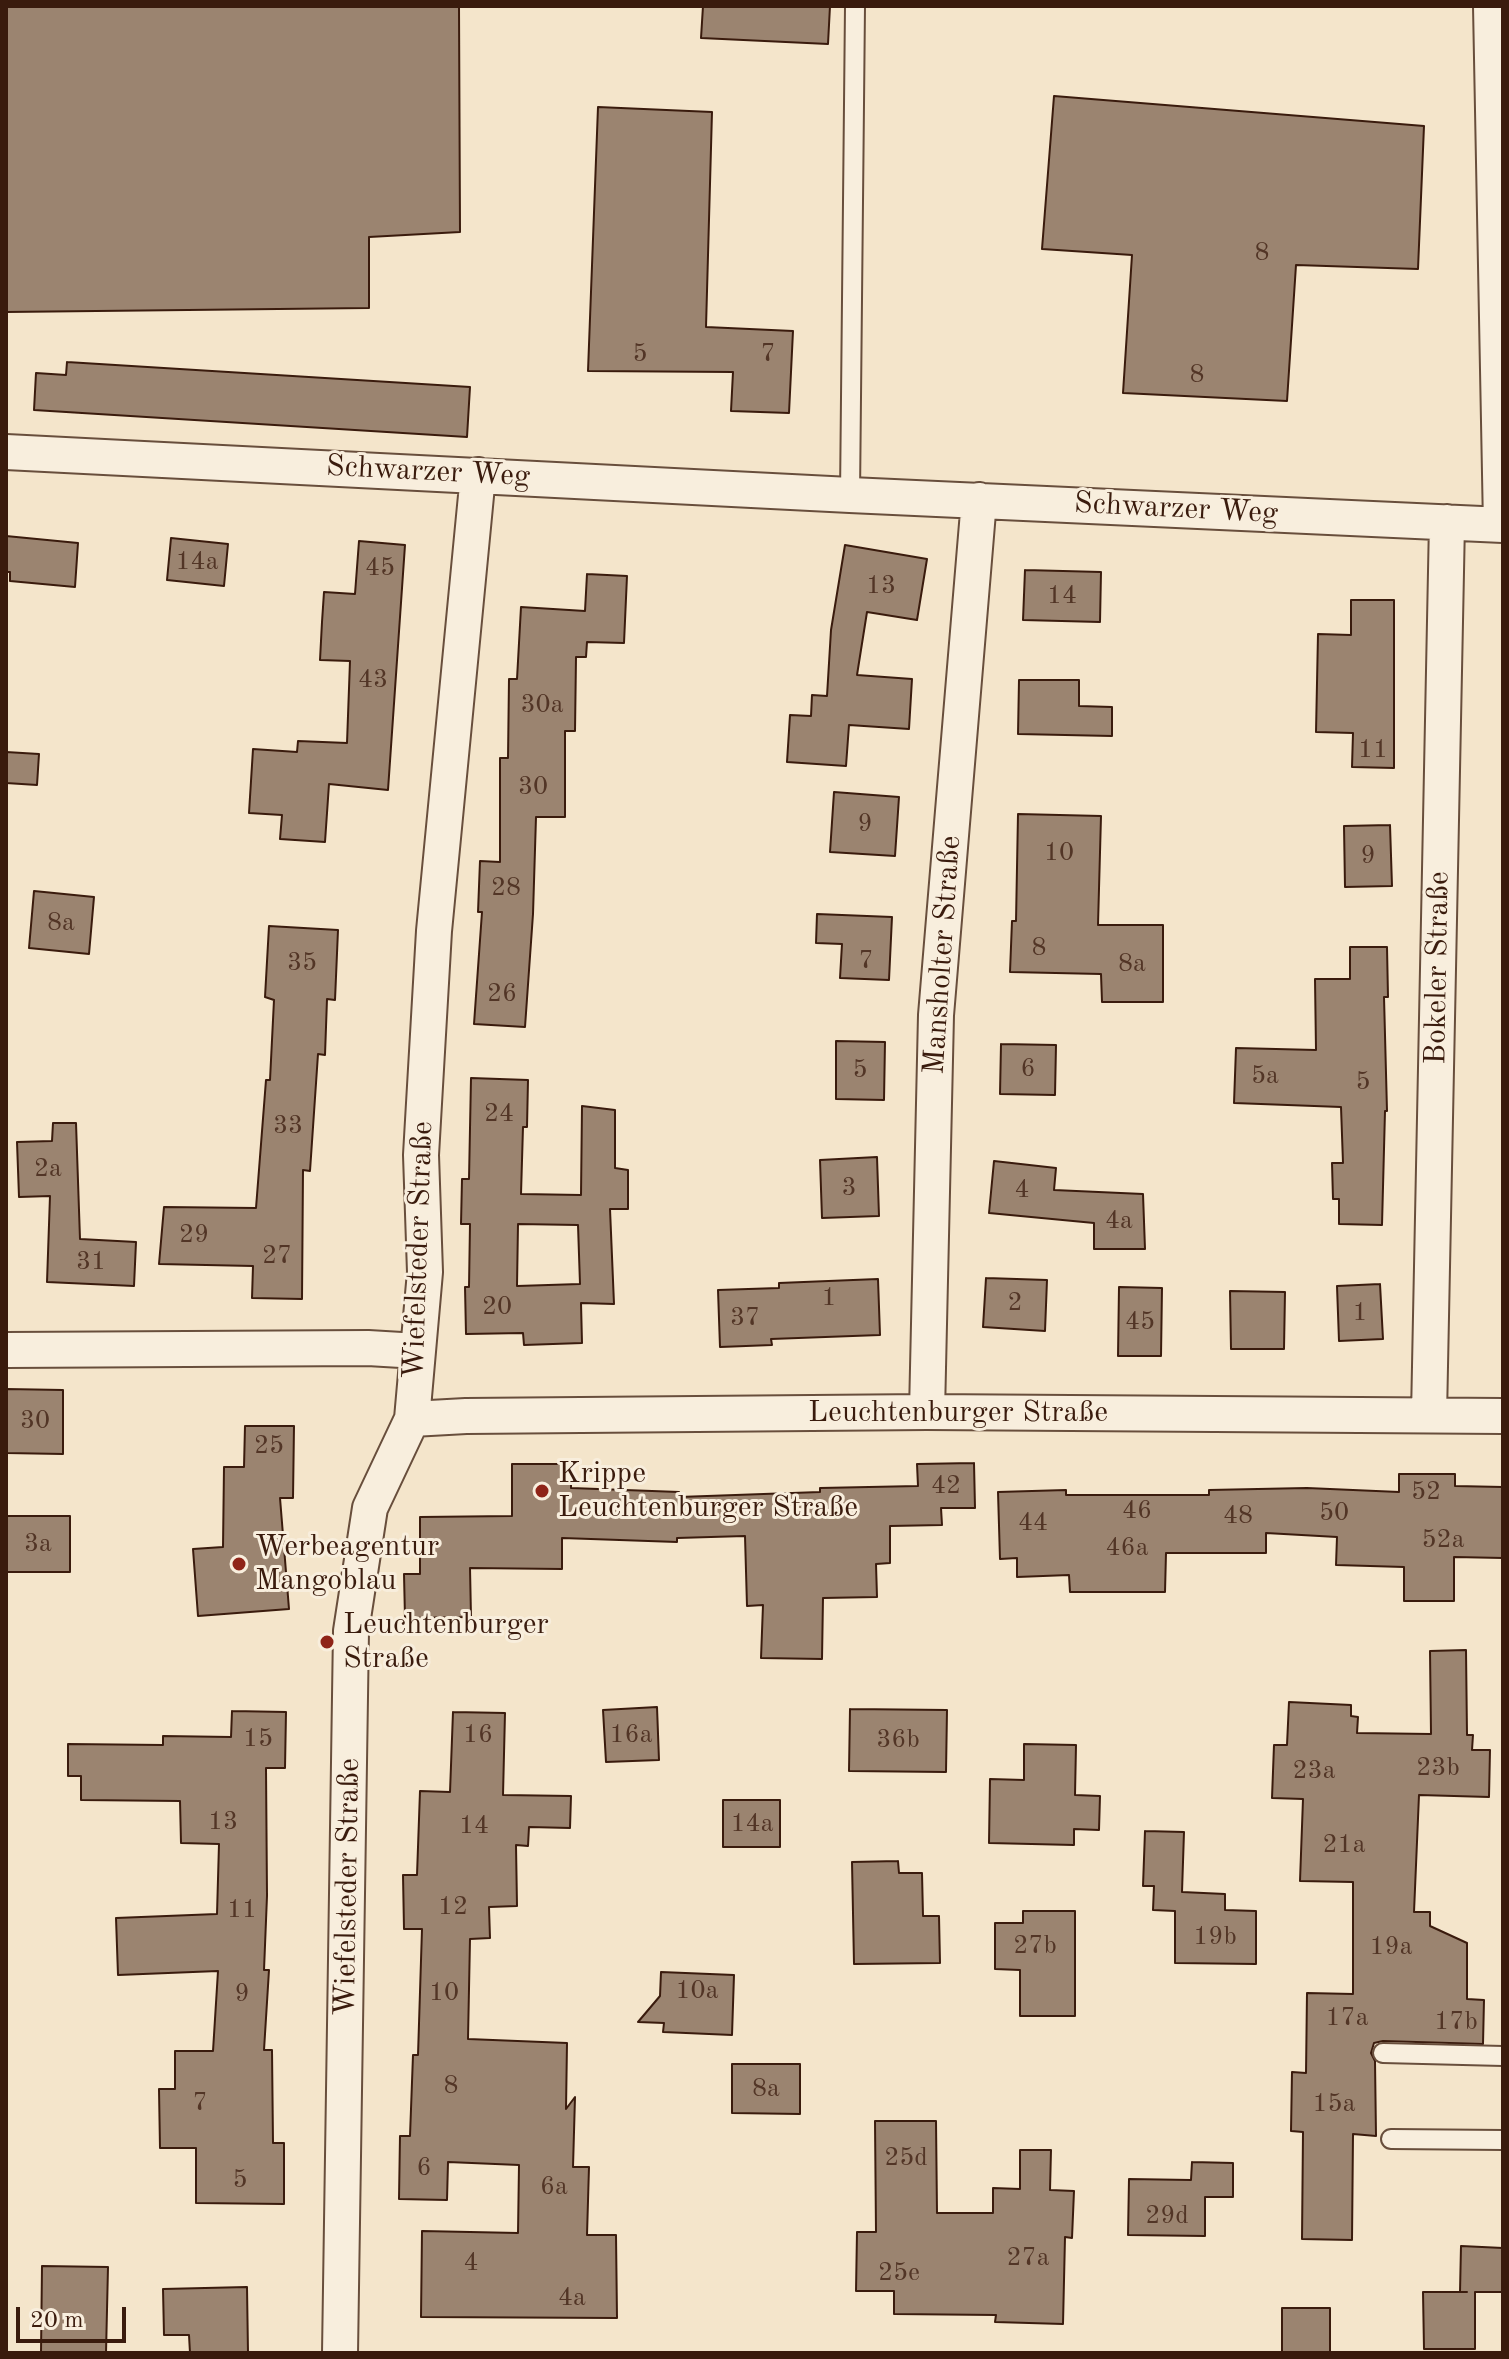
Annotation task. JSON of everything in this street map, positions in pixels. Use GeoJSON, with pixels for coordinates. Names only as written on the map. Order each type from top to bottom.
{"type":"FeatureCollection","features":[{"type":"Feature","properties":{"kind":"street"},"geometry":{"type":"LineString","coordinates":[[1491,6],[1502,525]]}},
{"type":"Feature","properties":{"kind":"street","name":"Schwarzer Weg"},"geometry":{"type":"LineString","coordinates":[[6,452],[1502,525]]}},
{"type":"Feature","properties":{"kind":"street","name":"Wiefelsteder Straße"},"geometry":{"type":"LineString","coordinates":[[340,2353],[351,1631],[370,1508],[412,1419],[425,1272],[421,1155],[434,931],[478,475]]}},
{"type":"Feature","properties":{"kind":"street","name":"Mansholter Straße"},"geometry":{"type":"LineString","coordinates":[[927,1412],[936,1015],[979,500]]}},
{"type":"Feature","properties":{"kind":"street","name":"Bokeler Straße"},"geometry":{"type":"LineString","coordinates":[[1429,1415],[1447,522]]}},
{"type":"Feature","properties":{"kind":"street"},"geometry":{"type":"LineString","coordinates":[[6,1350],[368,1348],[418,1351]]}},
{"type":"Feature","properties":{"kind":"street","name":"Leuchtenburger Straße"},"geometry":{"type":"LineString","coordinates":[[412,1419],[927,1412],[1503,1416]]}},
{"type":"Feature","properties":{"kind":"lane"},"geometry":{"type":"LineString","coordinates":[[850,495],[855,6]]}},
{"type":"Feature","properties":{"kind":"lane"},"geometry":{"type":"LineString","coordinates":[[1383,2053],[1503,2056]]}},
{"type":"Feature","properties":{"kind":"lane"},"geometry":{"type":"LineString","coordinates":[[1391,2139],[1503,2140]]}},
{"type":"Feature","properties":{"kind":"building"},"geometry":{"type":"Polygon","coordinates":[[[6,6],[459,6],[460,232],[369,237],[369,308],[6,312],[6,6]]]}},
{"type":"Feature","properties":{"kind":"building"},"geometry":{"type":"Polygon","coordinates":[[[703,6],[830,6],[828,44],[701,38],[703,6]]]}},
{"type":"Feature","properties":{"kind":"building"},"geometry":{"type":"Polygon","coordinates":[[[1054,96],[1424,126],[1418,269],[1296,265],[1287,401],[1123,393],[1132,255],[1042,249],[1054,96]]]}},
{"type":"Feature","properties":{"kind":"building"},"geometry":{"type":"Polygon","coordinates":[[[598,107],[712,112],[706,327],[793,331],[789,413],[731,411],[733,372],[588,371],[598,107]]]}},
{"type":"Feature","properties":{"kind":"building"},"geometry":{"type":"Polygon","coordinates":[[[67,362],[470,387],[467,437],[34,410],[36,373],[66,375],[67,362]]]}},
{"type":"Feature","properties":{"kind":"building"},"geometry":{"type":"Polygon","coordinates":[[[6,536],[78,543],[75,587],[10,581],[10,572],[6,572],[6,536]]]}},
{"type":"Feature","properties":{"kind":"building"},"geometry":{"type":"Polygon","coordinates":[[[171,538],[228,544],[224,586],[167,580],[171,538]]]}},
{"type":"Feature","properties":{"kind":"building"},"geometry":{"type":"Polygon","coordinates":[[[359,541],[405,545],[388,790],[329,784],[325,842],[280,839],[282,815],[249,813],[253,749],[297,752],[298,741],[347,743],[350,661],[320,660],[322,622],[324,592],[355,594],[359,541]]]}},
{"type":"Feature","properties":{"kind":"building"},"geometry":{"type":"Polygon","coordinates":[[[845,545],[927,559],[917,620],[867,612],[857,675],[912,679],[909,729],[849,725],[846,766],[787,762],[790,715],[811,716],[812,695],[827,696],[831,630],[845,545]]]}},
{"type":"Feature","properties":{"kind":"building"},"geometry":{"type":"Polygon","coordinates":[[[1025,570],[1101,572],[1100,622],[1023,620],[1025,570]]]}},
{"type":"Feature","properties":{"kind":"building"},"geometry":{"type":"Polygon","coordinates":[[[587,574],[627,576],[624,643],[587,642],[586,657],[576,657],[575,731],[565,731],[565,817],[536,817],[525,1027],[474,1024],[482,912],[478,912],[480,861],[500,862],[500,758],[508,758],[509,679],[517,679],[521,607],[585,611],[587,574]]]}},
{"type":"Feature","properties":{"kind":"building"},"geometry":{"type":"Polygon","coordinates":[[[1351,600],[1394,600],[1394,768],[1352,767],[1353,733],[1316,732],[1318,634],[1351,635],[1351,600]]]}},
{"type":"Feature","properties":{"kind":"building"},"geometry":{"type":"Polygon","coordinates":[[[1019,680],[1079,680],[1079,706],[1112,707],[1112,736],[1018,734],[1019,680]]]}},
{"type":"Feature","properties":{"kind":"building"},"geometry":{"type":"Polygon","coordinates":[[[6,752],[39,754],[37,785],[6,783],[6,752]]]}},
{"type":"Feature","properties":{"kind":"building"},"geometry":{"type":"Polygon","coordinates":[[[834,792],[899,797],[895,856],[830,852],[834,792]]]}},
{"type":"Feature","properties":{"kind":"building"},"geometry":{"type":"Polygon","coordinates":[[[1018,814],[1101,816],[1098,925],[1163,925],[1163,1002],[1102,1002],[1101,974],[1010,972],[1012,921],[1016,921],[1018,814]]]}},
{"type":"Feature","properties":{"kind":"building"},"geometry":{"type":"Polygon","coordinates":[[[1390,825],[1392,886],[1345,887],[1344,826],[1390,825]]]}},
{"type":"Feature","properties":{"kind":"building"},"geometry":{"type":"Polygon","coordinates":[[[34,891],[94,897],[89,954],[29,948],[34,891]]]}},
{"type":"Feature","properties":{"kind":"building"},"geometry":{"type":"Polygon","coordinates":[[[817,914],[892,917],[889,980],[840,978],[842,944],[816,943],[817,914]]]}},
{"type":"Feature","properties":{"kind":"building"},"geometry":{"type":"Polygon","coordinates":[[[269,926],[338,930],[335,1000],[327,999],[325,1055],[318,1054],[310,1171],[303,1170],[302,1299],[252,1298],[253,1266],[159,1264],[164,1207],[256,1208],[266,1080],[270,1080],[274,1000],[265,997],[269,926]]]}},
{"type":"Feature","properties":{"kind":"building"},"geometry":{"type":"Polygon","coordinates":[[[1350,947],[1387,947],[1388,997],[1384,997],[1387,1111],[1382,1225],[1339,1224],[1339,1199],[1333,1199],[1332,1163],[1343,1163],[1341,1107],[1234,1103],[1236,1048],[1316,1050],[1315,979],[1350,979],[1350,947]]]}},
{"type":"Feature","properties":{"kind":"building"},"geometry":{"type":"Polygon","coordinates":[[[836,1041],[885,1042],[884,1100],[836,1099],[836,1041]]]}},
{"type":"Feature","properties":{"kind":"building"},"geometry":{"type":"Polygon","coordinates":[[[1001,1044],[1056,1045],[1055,1095],[1000,1094],[1001,1044]]]}},
{"type":"Feature","properties":{"kind":"building"},"geometry":{"type":"Polygon","coordinates":[[[471,1078],[528,1080],[521,1194],[581,1195],[582,1106],[615,1110],[615,1168],[628,1170],[628,1209],[610,1209],[614,1304],[581,1303],[582,1343],[524,1345],[523,1333],[466,1334],[465,1287],[469,1287],[470,1224],[461,1224],[462,1179],[469,1179],[471,1078]],[[518,1224],[517,1286],[580,1284],[578,1225],[518,1224]]]}},
{"type":"Feature","properties":{"kind":"building"},"geometry":{"type":"Polygon","coordinates":[[[53,1123],[76,1123],[80,1239],[136,1242],[134,1286],[47,1282],[50,1196],[19,1197],[17,1142],[52,1141],[53,1123]]]}},
{"type":"Feature","properties":{"kind":"building"},"geometry":{"type":"Polygon","coordinates":[[[877,1157],[879,1216],[822,1218],[820,1160],[877,1157]]]}},
{"type":"Feature","properties":{"kind":"building"},"geometry":{"type":"Polygon","coordinates":[[[994,1161],[1056,1168],[1054,1190],[1143,1194],[1145,1249],[1094,1249],[1094,1223],[989,1213],[994,1161]]]}},
{"type":"Feature","properties":{"kind":"building"},"geometry":{"type":"Polygon","coordinates":[[[986,1278],[1047,1280],[1045,1331],[983,1327],[986,1278]]]}},
{"type":"Feature","properties":{"kind":"building"},"geometry":{"type":"Polygon","coordinates":[[[878,1279],[880,1335],[771,1339],[772,1345],[720,1347],[718,1290],[779,1288],[779,1283],[878,1279]]]}},
{"type":"Feature","properties":{"kind":"building"},"geometry":{"type":"Polygon","coordinates":[[[1380,1284],[1383,1339],[1339,1341],[1337,1286],[1380,1284]]]}},
{"type":"Feature","properties":{"kind":"building"},"geometry":{"type":"Polygon","coordinates":[[[1119,1287],[1162,1288],[1161,1356],[1118,1356],[1119,1287]]]}},
{"type":"Feature","properties":{"kind":"building"},"geometry":{"type":"Polygon","coordinates":[[[1230,1291],[1285,1292],[1284,1349],[1231,1349],[1230,1291]]]}},
{"type":"Feature","properties":{"kind":"building"},"geometry":{"type":"Polygon","coordinates":[[[6,1389],[63,1390],[63,1454],[6,1453],[6,1389]]]}},
{"type":"Feature","properties":{"kind":"building"},"geometry":{"type":"Polygon","coordinates":[[[245,1426],[294,1426],[293,1498],[280,1498],[289,1609],[198,1616],[193,1549],[223,1547],[224,1467],[244,1467],[245,1426]]]}},
{"type":"Feature","properties":{"kind":"building"},"geometry":{"type":"Polygon","coordinates":[[[974,1463],[975,1508],[941,1508],[942,1525],[890,1526],[890,1563],[876,1564],[877,1597],[823,1598],[822,1659],[761,1658],[763,1605],[747,1606],[745,1536],[677,1538],[677,1542],[562,1538],[562,1569],[470,1568],[471,1617],[405,1618],[404,1574],[420,1574],[420,1517],[512,1516],[512,1464],[571,1464],[571,1488],[679,1492],[679,1497],[820,1492],[820,1488],[918,1486],[917,1464],[974,1463]]]}},
{"type":"Feature","properties":{"kind":"building"},"geometry":{"type":"Polygon","coordinates":[[[1399,1474],[1455,1474],[1455,1486],[1503,1487],[1503,1558],[1454,1557],[1454,1601],[1404,1601],[1404,1567],[1336,1565],[1337,1537],[1266,1533],[1266,1553],[1166,1553],[1165,1592],[1070,1592],[1069,1575],[1017,1577],[1017,1558],[1000,1559],[998,1492],[1066,1490],[1066,1495],[1209,1495],[1209,1490],[1307,1488],[1399,1492],[1399,1474]]]}},
{"type":"Feature","properties":{"kind":"building"},"geometry":{"type":"Polygon","coordinates":[[[6,1516],[70,1516],[70,1572],[6,1572],[6,1516]]]}},
{"type":"Feature","properties":{"kind":"building"},"geometry":{"type":"Polygon","coordinates":[[[1466,1650],[1467,1735],[1473,1735],[1472,1750],[1490,1750],[1489,1797],[1419,1795],[1414,1912],[1430,1912],[1430,1926],[1467,1943],[1467,1999],[1484,2000],[1483,2044],[1374,2043],[1371,2053],[1375,2061],[1376,2136],[1353,2134],[1352,2240],[1302,2239],[1303,2132],[1291,2131],[1292,2072],[1306,2073],[1307,1993],[1353,1994],[1353,1882],[1300,1881],[1303,1799],[1272,1798],[1274,1745],[1287,1745],[1289,1702],[1351,1705],[1351,1716],[1358,1717],[1357,1733],[1431,1734],[1430,1651],[1466,1650]]]}},
{"type":"Feature","properties":{"kind":"building"},"geometry":{"type":"Polygon","coordinates":[[[657,1707],[659,1760],[606,1762],[603,1710],[657,1707]]]}},
{"type":"Feature","properties":{"kind":"building"},"geometry":{"type":"Polygon","coordinates":[[[850,1709],[947,1710],[946,1772],[849,1771],[850,1709]]]}},
{"type":"Feature","properties":{"kind":"building"},"geometry":{"type":"Polygon","coordinates":[[[232,1711],[286,1712],[285,1768],[266,1768],[264,1970],[269,1970],[264,2050],[272,2050],[273,2143],[284,2143],[284,2204],[196,2203],[196,2148],[160,2148],[159,2089],[175,2089],[175,2051],[213,2051],[218,1971],[118,1975],[116,1918],[217,1914],[219,1844],[181,1843],[180,1801],[81,1800],[81,1776],[68,1776],[68,1744],[163,1745],[163,1736],[231,1737],[232,1711]]]}},
{"type":"Feature","properties":{"kind":"building"},"geometry":{"type":"Polygon","coordinates":[[[453,1712],[505,1713],[503,1795],[571,1796],[570,1828],[529,1827],[528,1846],[516,1845],[517,1906],[489,1907],[490,1938],[470,1939],[468,2039],[567,2043],[566,2109],[575,2097],[573,2167],[589,2167],[587,2235],[616,2235],[617,2318],[421,2317],[422,2231],[518,2233],[519,2165],[448,2162],[447,2200],[399,2199],[400,2136],[410,2136],[413,2055],[418,2055],[422,1929],[404,1929],[403,1875],[417,1875],[420,1791],[450,1792],[453,1712]]]}},
{"type":"Feature","properties":{"kind":"building"},"geometry":{"type":"Polygon","coordinates":[[[1024,1744],[1076,1745],[1075,1795],[1100,1796],[1099,1830],[1074,1829],[1074,1845],[989,1843],[990,1779],[1024,1780],[1024,1744]]]}},
{"type":"Feature","properties":{"kind":"building"},"geometry":{"type":"Polygon","coordinates":[[[723,1800],[780,1800],[780,1847],[723,1847],[723,1800]]]}},
{"type":"Feature","properties":{"kind":"building"},"geometry":{"type":"Polygon","coordinates":[[[1145,1831],[1184,1832],[1182,1892],[1225,1894],[1225,1910],[1256,1911],[1256,1964],[1175,1963],[1175,1911],[1153,1910],[1154,1886],[1143,1886],[1145,1831]]]}},
{"type":"Feature","properties":{"kind":"building"},"geometry":{"type":"Polygon","coordinates":[[[898,1861],[899,1873],[922,1873],[923,1916],[939,1916],[940,1963],[854,1964],[852,1862],[898,1861]]]}},
{"type":"Feature","properties":{"kind":"building"},"geometry":{"type":"Polygon","coordinates":[[[1023,1911],[1075,1911],[1075,2016],[1020,2016],[1020,1970],[995,1969],[995,1923],[1023,1923],[1023,1911]]]}},
{"type":"Feature","properties":{"kind":"building"},"geometry":{"type":"Polygon","coordinates":[[[661,1972],[734,1975],[732,2035],[663,2032],[664,2023],[638,2022],[660,1996],[661,1972]]]}},
{"type":"Feature","properties":{"kind":"building"},"geometry":{"type":"Polygon","coordinates":[[[732,2064],[800,2064],[800,2114],[732,2113],[732,2064]]]}},
{"type":"Feature","properties":{"kind":"building"},"geometry":{"type":"Polygon","coordinates":[[[875,2121],[936,2121],[937,2213],[993,2213],[993,2188],[1020,2189],[1020,2150],[1051,2150],[1050,2190],[1074,2191],[1072,2238],[1065,2237],[1063,2324],[995,2322],[996,2315],[894,2314],[894,2291],[856,2291],[857,2232],[876,2232],[875,2121]]]}},
{"type":"Feature","properties":{"kind":"building"},"geometry":{"type":"Polygon","coordinates":[[[1192,2162],[1233,2163],[1233,2197],[1205,2197],[1205,2236],[1128,2235],[1129,2179],[1191,2180],[1192,2162]]]}},
{"type":"Feature","properties":{"kind":"building"},"geometry":{"type":"Polygon","coordinates":[[[1461,2246],[1503,2248],[1503,2292],[1475,2292],[1475,2349],[1424,2349],[1423,2292],[1460,2292],[1461,2246]]]}},
{"type":"Feature","properties":{"kind":"building"},"geometry":{"type":"Polygon","coordinates":[[[42,2266],[108,2267],[106,2353],[41,2353],[42,2266]]]}},
{"type":"Feature","properties":{"kind":"building"},"geometry":{"type":"Polygon","coordinates":[[[247,2287],[248,2353],[190,2353],[189,2335],[164,2335],[163,2289],[247,2287]]]}},
{"type":"Feature","properties":{"kind":"building"},"geometry":{"type":"Polygon","coordinates":[[[1282,2308],[1330,2308],[1330,2353],[1282,2353],[1282,2308]]]}},
{"type":"Feature","properties":{"kind":"place","name":"Krippe Leuchtenburger Straße"},"geometry":{"type":"Point","coordinates":[542,1491]}},
{"type":"Feature","properties":{"kind":"place","name":"Werbeagentur Mangoblau"},"geometry":{"type":"Point","coordinates":[239,1564]}},
{"type":"Feature","properties":{"kind":"place","name":"Leuchtenburger Straße"},"geometry":{"type":"Point","coordinates":[327,1642]}}]}
